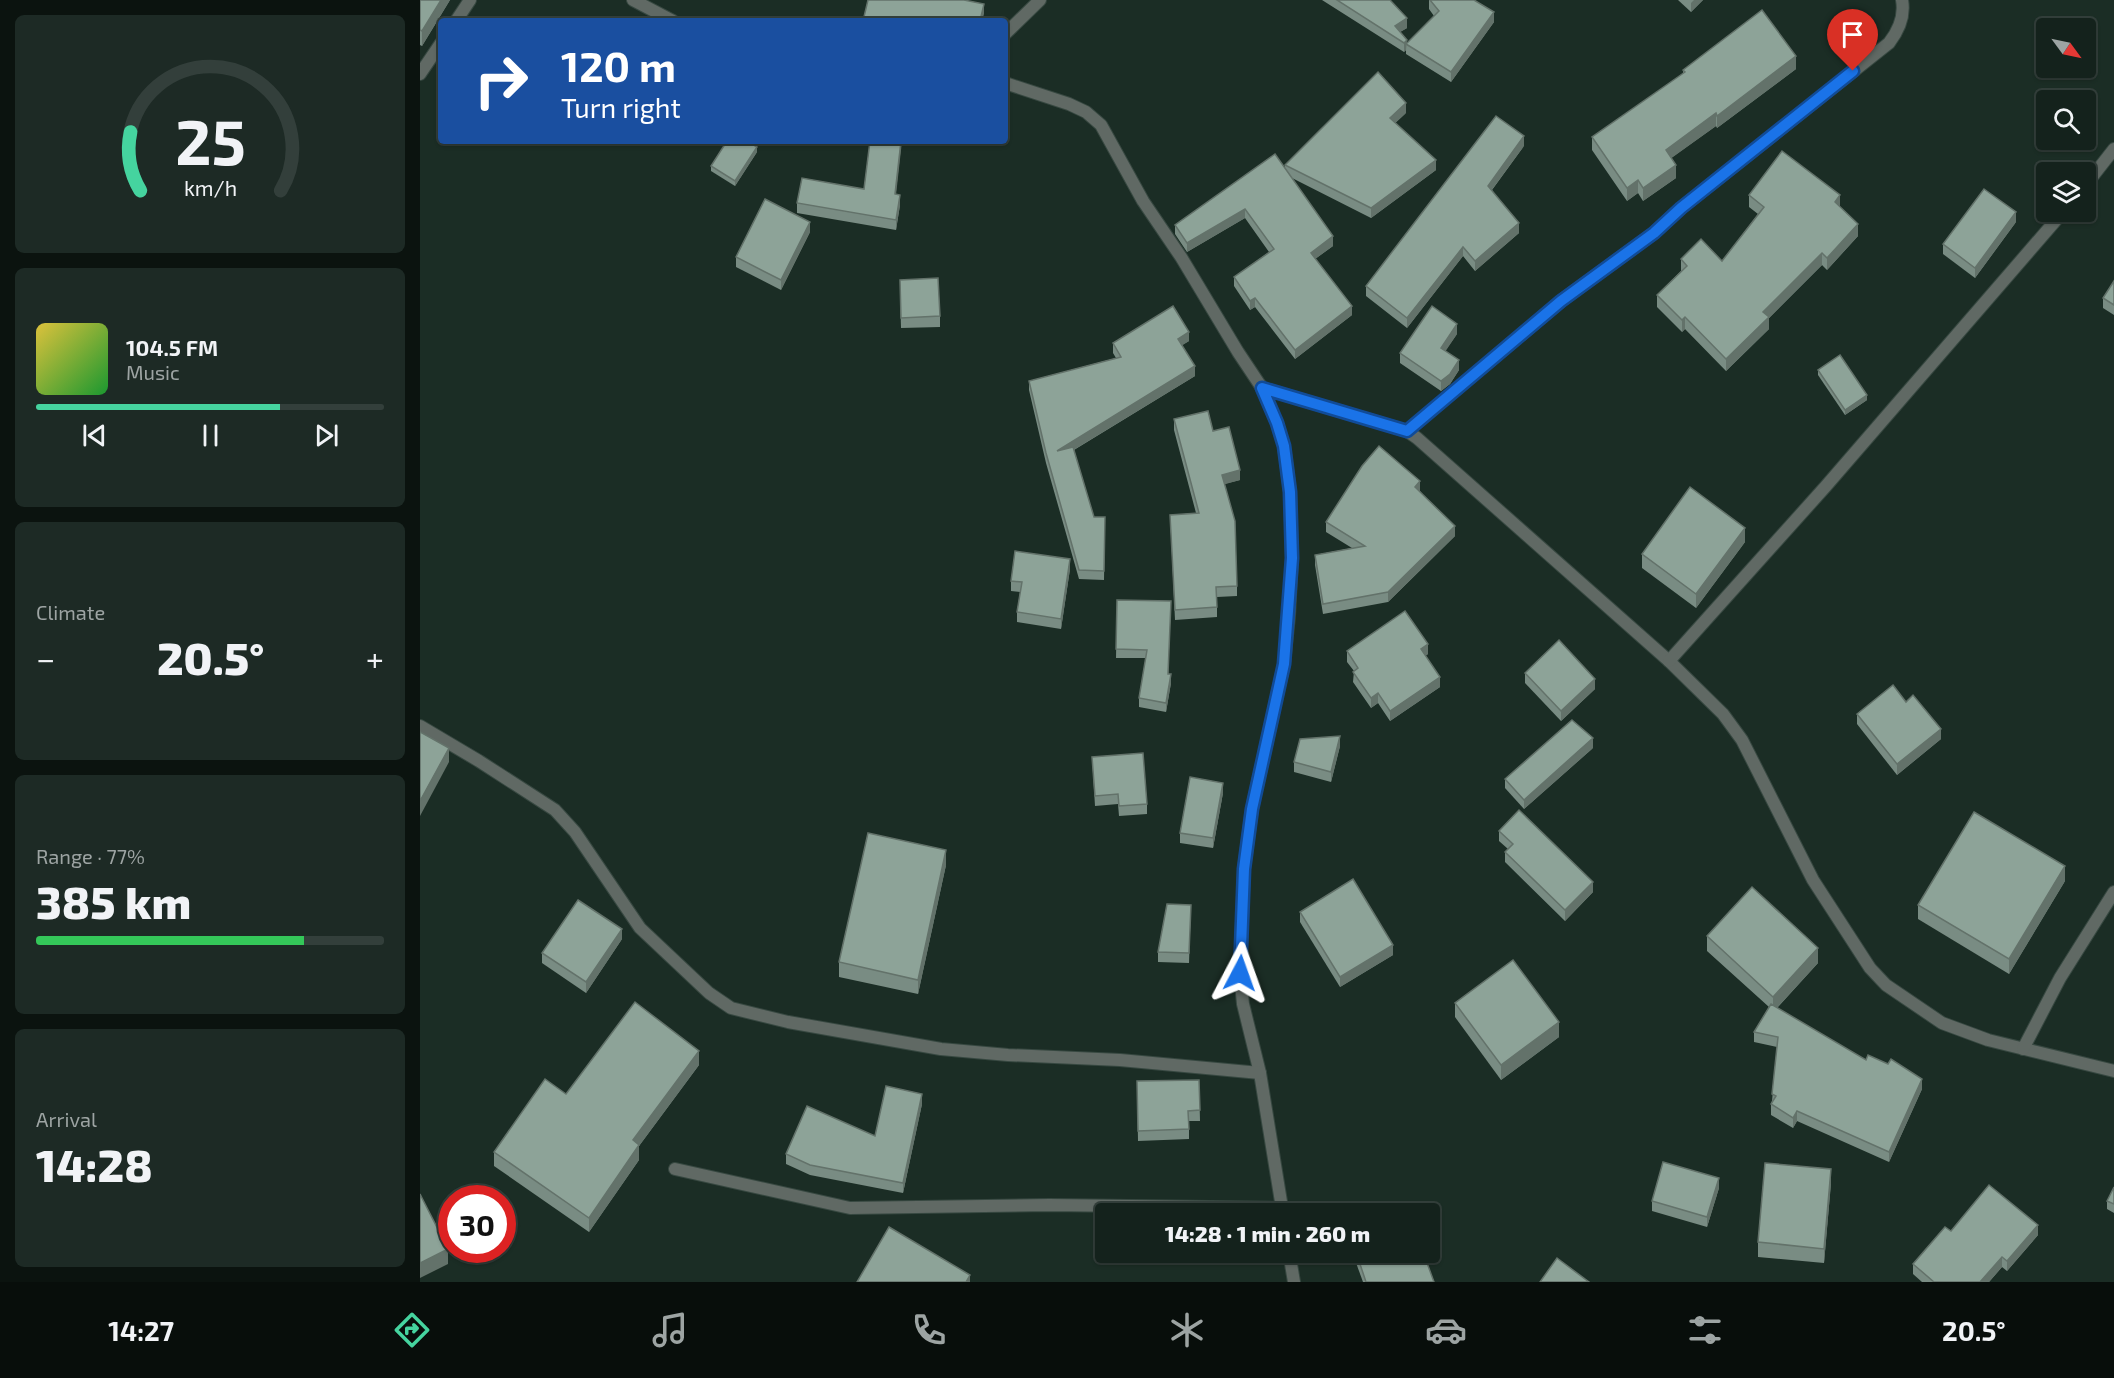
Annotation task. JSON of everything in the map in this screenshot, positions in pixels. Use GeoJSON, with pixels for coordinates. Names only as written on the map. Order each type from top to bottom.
{"type":"FeatureCollection","features":[{"type":"Feature","properties":{"kind":"street"},"geometry":{"type":"LineString","coordinates":[[458,18],[470,0]]}},
{"type":"Feature","properties":{"kind":"street"},"geometry":{"type":"LineString","coordinates":[[633,0],[667,18]]}},
{"type":"Feature","properties":{"kind":"street"},"geometry":{"type":"LineString","coordinates":[[1008,31],[1040,0]]}},
{"type":"Feature","properties":{"kind":"street"},"geometry":{"type":"LineString","coordinates":[[1407,431],[1561,301],[1654,233],[1681,208],[1889,43],[1898,31],[1902,17],[1902,0]]}},
{"type":"Feature","properties":{"kind":"street"},"geometry":{"type":"LineString","coordinates":[[420,74],[438,47]]}},
{"type":"Feature","properties":{"kind":"street"},"geometry":{"type":"LineString","coordinates":[[1008,84],[1068,104],[1086,112],[1101,125],[1143,201],[1181,257],[1262,388],[1284,446],[1290,492],[1292,558],[1284,664],[1252,809],[1244,869],[1240,973],[1243,1004],[1260,1073],[1282,1203]]}},
{"type":"Feature","properties":{"kind":"street"},"geometry":{"type":"LineString","coordinates":[[2096,172],[2114,149]]}},
{"type":"Feature","properties":{"kind":"street"},"geometry":{"type":"LineString","coordinates":[[1669,661],[1826,486],[2054,222]]}},
{"type":"Feature","properties":{"kind":"street"},"geometry":{"type":"LineString","coordinates":[[1262,388],[1407,431],[1428,447],[1669,661],[1723,714],[1742,741],[1813,880],[1879,979],[1942,1023],[1988,1040],[2114,1071]]}},
{"type":"Feature","properties":{"kind":"street"},"geometry":{"type":"LineString","coordinates":[[420,726],[555,810],[575,832],[640,928],[709,993],[731,1008],[788,1022],[941,1049],[1008,1055],[1120,1060],[1260,1073]]}},
{"type":"Feature","properties":{"kind":"street"},"geometry":{"type":"LineString","coordinates":[[2023,1049],[2060,978],[2114,892]]}},
{"type":"Feature","properties":{"kind":"street"},"geometry":{"type":"LineString","coordinates":[[675,1169],[850,1208],[1095,1206]]}},
{"type":"Feature","properties":{"kind":"street"},"geometry":{"type":"LineString","coordinates":[[1291,1263],[1294,1282]]}},
{"type":"Feature","properties":{"kind":"building"},"geometry":{"type":"Polygon","coordinates":[[[420,0],[441,0],[422,31],[420,30],[420,0]]]}},
{"type":"Feature","properties":{"kind":"building"},"geometry":{"type":"Polygon","coordinates":[[[868,0],[964,0],[984,4],[981,18],[864,18],[868,0]]]}},
{"type":"Feature","properties":{"kind":"building"},"geometry":{"type":"Polygon","coordinates":[[[1337,0],[1390,0],[1407,18],[1395,26],[1407,40],[1404,43],[1337,0]]]}},
{"type":"Feature","properties":{"kind":"building"},"geometry":{"type":"Polygon","coordinates":[[[1430,0],[1474,0],[1494,12],[1451,72],[1406,44],[1439,11],[1430,0]]]}},
{"type":"Feature","properties":{"kind":"building"},"geometry":{"type":"Polygon","coordinates":[[[1762,10],[1796,56],[1717,116],[1716,113],[1666,150],[1676,165],[1643,188],[1638,180],[1627,188],[1592,137],[1685,72],[1683,70],[1762,10]]]}},
{"type":"Feature","properties":{"kind":"building"},"geometry":{"type":"Polygon","coordinates":[[[1378,72],[1406,103],[1390,118],[1436,160],[1371,208],[1285,165],[1378,72]]]}},
{"type":"Feature","properties":{"kind":"building"},"geometry":{"type":"Polygon","coordinates":[[[1496,116],[1524,136],[1488,186],[1519,223],[1475,261],[1463,247],[1407,318],[1366,286],[1496,116]]]}},
{"type":"Feature","properties":{"kind":"building"},"geometry":{"type":"Polygon","coordinates":[[[725,144],[752,144],[757,147],[735,181],[711,166],[725,144]]]}},
{"type":"Feature","properties":{"kind":"building"},"geometry":{"type":"Polygon","coordinates":[[[870,144],[901,144],[895,194],[900,195],[896,220],[797,203],[802,178],[864,189],[870,144]]]}},
{"type":"Feature","properties":{"kind":"building"},"geometry":{"type":"Polygon","coordinates":[[[1782,151],[1840,195],[1835,202],[1858,224],[1827,258],[1822,253],[1763,312],[1769,317],[1726,359],[1685,317],[1682,320],[1657,295],[1687,266],[1681,259],[1701,239],[1722,261],[1764,207],[1749,195],[1782,151]]]}},
{"type":"Feature","properties":{"kind":"building"},"geometry":{"type":"Polygon","coordinates":[[[1275,154],[1333,236],[1311,253],[1352,306],[1295,350],[1255,298],[1250,301],[1234,277],[1274,249],[1245,209],[1187,243],[1175,225],[1275,154]]]}},
{"type":"Feature","properties":{"kind":"building"},"geometry":{"type":"Polygon","coordinates":[[[1984,189],[2016,212],[1975,268],[1943,244],[1984,189]]]}},
{"type":"Feature","properties":{"kind":"building"},"geometry":{"type":"Polygon","coordinates":[[[765,199],[810,222],[781,280],[736,257],[765,199]]]}},
{"type":"Feature","properties":{"kind":"building"},"geometry":{"type":"Polygon","coordinates":[[[938,278],[940,316],[901,318],[900,280],[938,278]]]}},
{"type":"Feature","properties":{"kind":"building"},"geometry":{"type":"Polygon","coordinates":[[[2114,281],[2114,305],[2103,298],[2114,281]]]}},
{"type":"Feature","properties":{"kind":"building"},"geometry":{"type":"Polygon","coordinates":[[[1173,306],[1189,332],[1178,339],[1195,366],[1057,451],[1073,447],[1094,517],[1105,517],[1104,571],[1079,570],[1046,453],[1029,381],[1121,357],[1113,343],[1173,306]]]}},
{"type":"Feature","properties":{"kind":"building"},"geometry":{"type":"Polygon","coordinates":[[[1432,306],[1457,324],[1441,348],[1459,360],[1450,374],[1441,381],[1400,353],[1432,306]]]}},
{"type":"Feature","properties":{"kind":"building"},"geometry":{"type":"Polygon","coordinates":[[[1840,355],[1867,395],[1845,410],[1818,370],[1840,355]]]}},
{"type":"Feature","properties":{"kind":"building"},"geometry":{"type":"Polygon","coordinates":[[[1208,411],[1213,431],[1229,427],[1240,470],[1222,475],[1235,521],[1237,586],[1216,587],[1217,607],[1175,610],[1170,515],[1199,513],[1174,419],[1208,411]]]}},
{"type":"Feature","properties":{"kind":"building"},"geometry":{"type":"Polygon","coordinates":[[[1379,446],[1420,481],[1415,487],[1455,526],[1388,592],[1323,604],[1315,555],[1365,546],[1326,522],[1362,466],[1379,446]]]}},
{"type":"Feature","properties":{"kind":"building"},"geometry":{"type":"Polygon","coordinates":[[[1690,487],[1745,528],[1696,594],[1642,554],[1690,487]]]}},
{"type":"Feature","properties":{"kind":"building"},"geometry":{"type":"Polygon","coordinates":[[[1015,551],[1070,559],[1061,619],[1017,612],[1022,582],[1011,581],[1015,551]]]}},
{"type":"Feature","properties":{"kind":"building"},"geometry":{"type":"Polygon","coordinates":[[[1117,600],[1171,601],[1168,674],[1171,674],[1166,703],[1139,698],[1147,650],[1116,649],[1117,600]]]}},
{"type":"Feature","properties":{"kind":"building"},"geometry":{"type":"Polygon","coordinates":[[[1405,611],[1428,644],[1421,649],[1440,677],[1390,711],[1378,693],[1371,698],[1353,672],[1358,668],[1347,651],[1405,611]]]}},
{"type":"Feature","properties":{"kind":"building"},"geometry":{"type":"Polygon","coordinates":[[[1559,640],[1595,679],[1561,711],[1525,673],[1559,640]]]}},
{"type":"Feature","properties":{"kind":"building"},"geometry":{"type":"Polygon","coordinates":[[[1893,685],[1906,702],[1913,695],[1941,729],[1897,764],[1857,714],[1893,685]]]}},
{"type":"Feature","properties":{"kind":"building"},"geometry":{"type":"Polygon","coordinates":[[[1572,720],[1593,738],[1524,800],[1505,779],[1572,720]]]}},
{"type":"Feature","properties":{"kind":"building"},"geometry":{"type":"Polygon","coordinates":[[[420,732],[449,748],[420,801],[420,732]]]}},
{"type":"Feature","properties":{"kind":"building"},"geometry":{"type":"Polygon","coordinates":[[[1340,736],[1331,772],[1294,762],[1300,739],[1340,736]]]}},
{"type":"Feature","properties":{"kind":"building"},"geometry":{"type":"Polygon","coordinates":[[[1143,753],[1147,804],[1119,806],[1118,794],[1095,796],[1092,757],[1143,753]]]}},
{"type":"Feature","properties":{"kind":"building"},"geometry":{"type":"Polygon","coordinates":[[[1190,777],[1223,783],[1213,838],[1180,833],[1190,777]]]}},
{"type":"Feature","properties":{"kind":"building"},"geometry":{"type":"Polygon","coordinates":[[[1519,810],[1593,882],[1565,910],[1505,852],[1513,844],[1499,831],[1519,810]]]}},
{"type":"Feature","properties":{"kind":"building"},"geometry":{"type":"Polygon","coordinates":[[[1974,812],[2065,866],[2009,959],[1918,905],[1974,812]]]}},
{"type":"Feature","properties":{"kind":"building"},"geometry":{"type":"Polygon","coordinates":[[[868,833],[946,850],[918,980],[839,962],[868,833]]]}},
{"type":"Feature","properties":{"kind":"building"},"geometry":{"type":"Polygon","coordinates":[[[1353,879],[1393,945],[1340,977],[1300,912],[1353,879]]]}},
{"type":"Feature","properties":{"kind":"building"},"geometry":{"type":"Polygon","coordinates":[[[1752,887],[1818,948],[1773,997],[1707,936],[1752,887]]]}},
{"type":"Feature","properties":{"kind":"building"},"geometry":{"type":"Polygon","coordinates":[[[578,900],[622,929],[586,982],[542,953],[578,900]]]}},
{"type":"Feature","properties":{"kind":"building"},"geometry":{"type":"Polygon","coordinates":[[[1167,904],[1191,905],[1189,953],[1158,952],[1167,904]]]}},
{"type":"Feature","properties":{"kind":"building"},"geometry":{"type":"Polygon","coordinates":[[[1513,960],[1559,1022],[1501,1065],[1455,1003],[1513,960]]]}},
{"type":"Feature","properties":{"kind":"building"},"geometry":{"type":"Polygon","coordinates":[[[635,1002],[699,1051],[633,1140],[639,1145],[589,1218],[494,1152],[545,1079],[566,1094],[635,1002]]]}},
{"type":"Feature","properties":{"kind":"building"},"geometry":{"type":"Polygon","coordinates":[[[1771,1004],[1866,1060],[1868,1055],[1888,1064],[1891,1059],[1922,1079],[1889,1152],[1797,1111],[1793,1118],[1771,1104],[1776,1096],[1772,1094],[1778,1037],[1754,1032],[1771,1004]]]}},
{"type":"Feature","properties":{"kind":"building"},"geometry":{"type":"Polygon","coordinates":[[[1199,1080],[1200,1110],[1188,1111],[1189,1129],[1138,1131],[1137,1081],[1199,1080]]]}},
{"type":"Feature","properties":{"kind":"building"},"geometry":{"type":"Polygon","coordinates":[[[886,1086],[922,1094],[903,1183],[810,1165],[786,1154],[807,1106],[875,1136],[886,1086]]]}},
{"type":"Feature","properties":{"kind":"building"},"geometry":{"type":"Polygon","coordinates":[[[1663,1162],[1719,1178],[1707,1217],[1652,1201],[1663,1162]]]}},
{"type":"Feature","properties":{"kind":"building"},"geometry":{"type":"Polygon","coordinates":[[[1765,1163],[1831,1169],[1824,1249],[1758,1242],[1765,1163]]]}},
{"type":"Feature","properties":{"kind":"building"},"geometry":{"type":"Polygon","coordinates":[[[1989,1185],[2038,1225],[2007,1261],[2002,1257],[1980,1282],[1934,1282],[1913,1264],[1945,1227],[1951,1231],[1989,1185]]]}},
{"type":"Feature","properties":{"kind":"building"},"geometry":{"type":"Polygon","coordinates":[[[2114,1187],[2114,1204],[2107,1201],[2114,1187]]]}},
{"type":"Feature","properties":{"kind":"building"},"geometry":{"type":"Polygon","coordinates":[[[420,1194],[438,1229],[438,1254],[420,1263],[420,1194]]]}},
{"type":"Feature","properties":{"kind":"building"},"geometry":{"type":"Polygon","coordinates":[[[889,1227],[970,1275],[966,1282],[857,1282],[889,1227]]]}},
{"type":"Feature","properties":{"kind":"building"},"geometry":{"type":"Polygon","coordinates":[[[1557,1258],[1589,1282],[1540,1282],[1557,1258]]]}},
{"type":"Feature","properties":{"kind":"building"},"geometry":{"type":"Polygon","coordinates":[[[1360,1263],[1427,1263],[1434,1282],[1366,1282],[1360,1263]]]}},
{"type":"Feature","properties":{"kind":"route"},"geometry":{"type":"LineString","coordinates":[[1240,973],[1244,869],[1252,809],[1284,664],[1292,558],[1290,492],[1284,446],[1262,388],[1407,431],[1561,301],[1654,233],[1681,208],[1853,71]]}}]}
